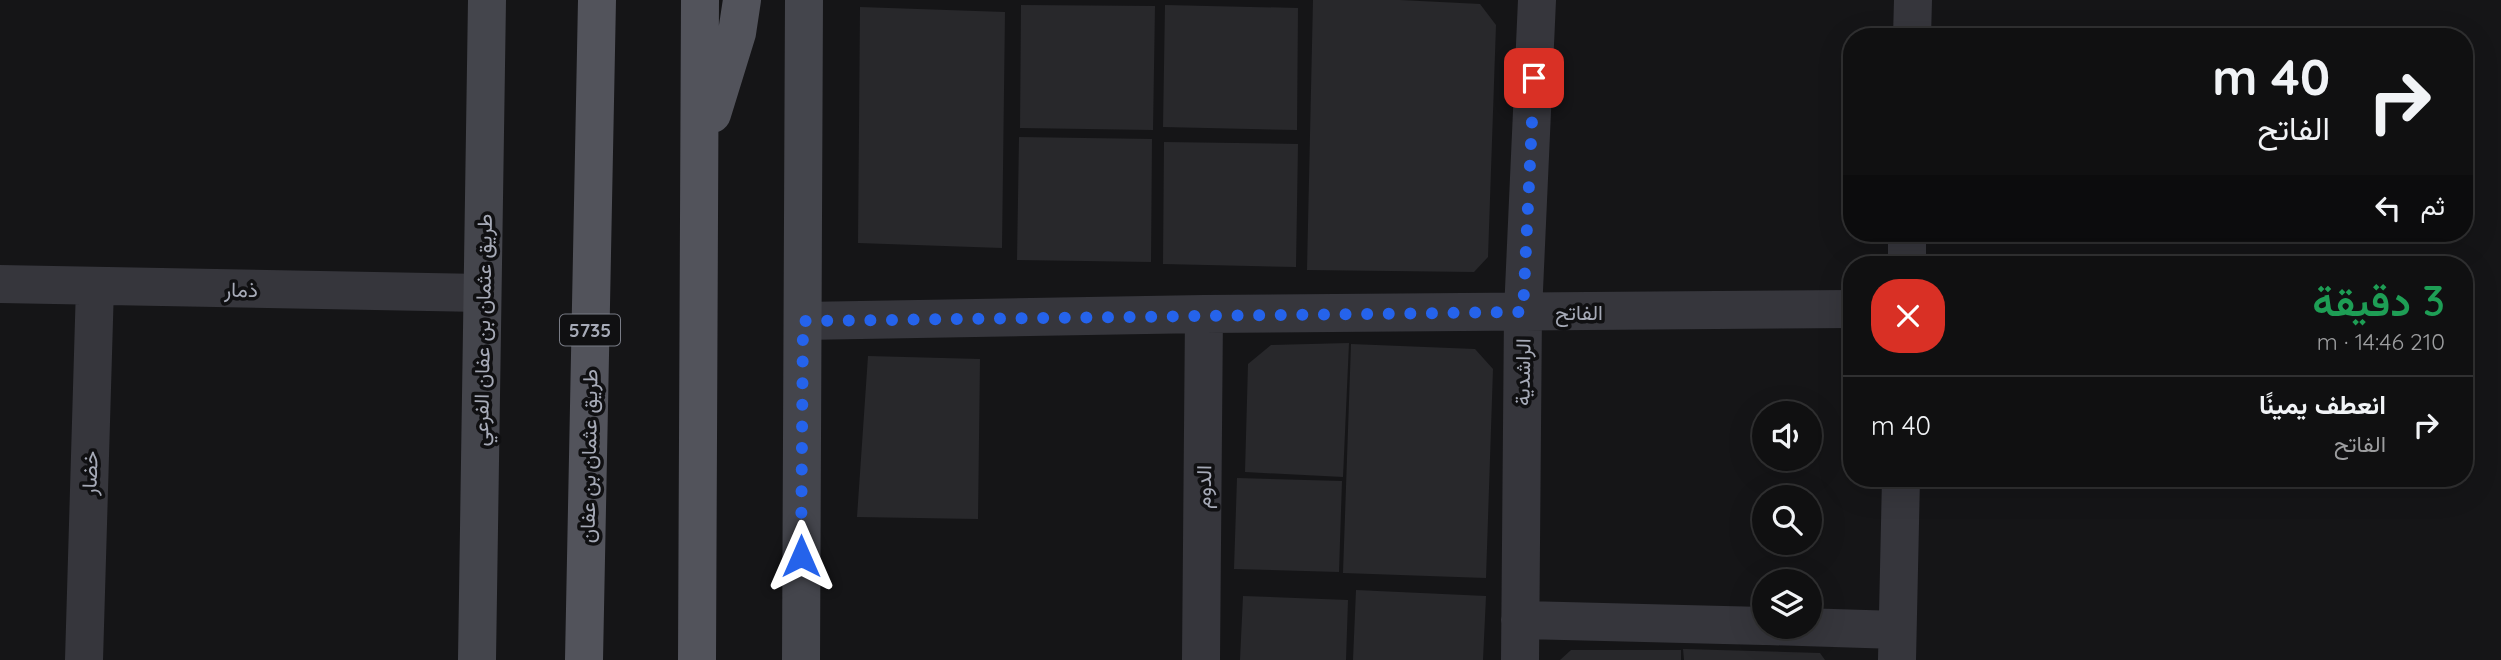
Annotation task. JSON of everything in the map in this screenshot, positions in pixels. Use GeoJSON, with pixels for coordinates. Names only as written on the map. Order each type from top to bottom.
{"type":"FeatureCollection","features":[{"type":"Feature","properties":{"kind":"main road","name":"طريق عثمان بن عفان"},"geometry":{"type":"LineString","coordinates":[[584,660],[597,0]]}},
{"type":"Feature","properties":{"kind":"main road"},"geometry":{"type":"LineString","coordinates":[[697,660],[700,0]]}},
{"type":"Feature","properties":{"kind":"main road"},"geometry":{"type":"LineString","coordinates":[[699,156],[737,33],[742,0]]}},
{"type":"Feature","properties":{"kind":"street","name":"طريق عثمان بن عفان الفرعي"},"geometry":{"type":"LineString","coordinates":[[477,660],[487,0]]}},
{"type":"Feature","properties":{"kind":"street"},"geometry":{"type":"LineString","coordinates":[[801,660],[804,0]]}},
{"type":"Feature","properties":{"kind":"street","name":"الراشدية"},"geometry":{"type":"LineString","coordinates":[[1520,660],[1523,312],[1537,0]]}},
{"type":"Feature","properties":{"kind":"street"},"geometry":{"type":"LineString","coordinates":[[1912,28],[1913,0]]}},
{"type":"Feature","properties":{"kind":"street","name":"ذمار"},"geometry":{"type":"LineString","coordinates":[[0,284],[482,293]]}},
{"type":"Feature","properties":{"kind":"street","name":"خضار"},"geometry":{"type":"LineString","coordinates":[[84,660],[95,286]]}},
{"type":"Feature","properties":{"kind":"street","name":"الفاتح"},"geometry":{"type":"LineString","coordinates":[[803,321],[1204,314],[1843,309]]}},
{"type":"Feature","properties":{"kind":"street","name":"الدوم"},"geometry":{"type":"LineString","coordinates":[[1201,660],[1204,314]]}},
{"type":"Feature","properties":{"kind":"street"},"geometry":{"type":"LineString","coordinates":[[1822,634],[1897,645],[1901,487]]}},
{"type":"Feature","properties":{"kind":"street"},"geometry":{"type":"LineString","coordinates":[[1520,620],[1752,626]]}},
{"type":"Feature","properties":{"kind":"building"},"geometry":{"type":"Polygon","coordinates":[[[1313,0],[1480,4],[1496,25],[1488,257],[1474,272],[1307,270],[1313,0]]]}},
{"type":"Feature","properties":{"kind":"building"},"geometry":{"type":"Polygon","coordinates":[[[1021,5],[1155,6],[1153,130],[1020,128],[1021,5]]]}},
{"type":"Feature","properties":{"kind":"building"},"geometry":{"type":"Polygon","coordinates":[[[1165,5],[1298,8],[1297,130],[1163,127],[1165,5]]]}},
{"type":"Feature","properties":{"kind":"building"},"geometry":{"type":"Polygon","coordinates":[[[860,7],[1005,12],[1002,248],[858,243],[860,7]]]}},
{"type":"Feature","properties":{"kind":"building"},"geometry":{"type":"Polygon","coordinates":[[[1019,137],[1152,139],[1151,262],[1017,260],[1019,137]]]}},
{"type":"Feature","properties":{"kind":"building"},"geometry":{"type":"Polygon","coordinates":[[[1164,142],[1298,144],[1296,267],[1163,264],[1164,142]]]}},
{"type":"Feature","properties":{"kind":"building"},"geometry":{"type":"Polygon","coordinates":[[[1349,343],[1343,477],[1245,472],[1248,364],[1271,345],[1349,343]]]}},
{"type":"Feature","properties":{"kind":"building"},"geometry":{"type":"Polygon","coordinates":[[[1351,344],[1475,349],[1493,369],[1486,578],[1343,573],[1351,344]]]}},
{"type":"Feature","properties":{"kind":"building"},"geometry":{"type":"Polygon","coordinates":[[[868,356],[980,359],[978,519],[857,517],[868,356]]]}},
{"type":"Feature","properties":{"kind":"building"},"geometry":{"type":"Polygon","coordinates":[[[1237,478],[1342,481],[1339,572],[1234,569],[1237,478]]]}},
{"type":"Feature","properties":{"kind":"building"},"geometry":{"type":"Polygon","coordinates":[[[1356,590],[1486,596],[1483,660],[1353,660],[1356,590]]]}},
{"type":"Feature","properties":{"kind":"building"},"geometry":{"type":"Polygon","coordinates":[[[1243,596],[1348,600],[1346,660],[1240,660],[1243,596]]]}},
{"type":"Feature","properties":{"kind":"building"},"geometry":{"type":"Polygon","coordinates":[[[1683,649],[1820,653],[1825,660],[1684,660],[1683,649]]]}},
{"type":"Feature","properties":{"kind":"building"},"geometry":{"type":"Polygon","coordinates":[[[1571,650],[1681,650],[1681,660],[1560,660],[1571,650]]]}},
{"type":"Feature","properties":{"kind":"route"},"geometry":{"type":"LineString","coordinates":[[801,556],[803,321],[1523,312],[1534,78]]}}]}
